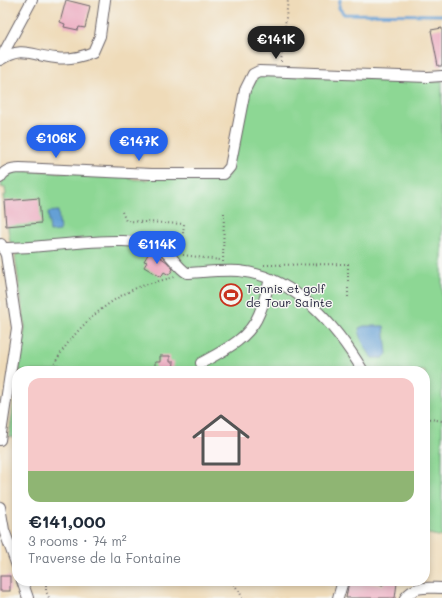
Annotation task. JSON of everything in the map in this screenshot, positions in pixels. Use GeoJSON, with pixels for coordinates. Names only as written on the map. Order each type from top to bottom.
{"type":"FeatureCollection","features":[{"type":"Feature","properties":{"kind":"street"},"geometry":{"type":"LineString","coordinates":[[0,60],[9,47],[32,0]]}},
{"type":"Feature","properties":{"kind":"street"},"geometry":{"type":"LineString","coordinates":[[0,60],[11,53],[21,51],[54,58],[68,59],[93,52],[100,36],[104,2]]}},
{"type":"Feature","properties":{"kind":"street"},"geometry":{"type":"LineString","coordinates":[[0,178],[3,173],[12,168],[150,174],[224,174],[230,167],[245,90],[248,81],[253,74],[259,72],[280,72],[428,77],[442,76]]}},
{"type":"Feature","properties":{"kind":"street"},"geometry":{"type":"LineString","coordinates":[[0,440],[17,328],[6,254],[2,245],[50,246],[96,240],[145,242],[156,245],[166,251],[180,269],[187,273],[240,271],[279,282],[310,304],[337,334],[359,366]]}},
{"type":"Feature","properties":{"kind":"street"},"geometry":{"type":"LineString","coordinates":[[201,362],[237,342],[251,329],[260,314],[270,279]]}},
{"type":"Feature","properties":{"kind":"street"},"geometry":{"type":"LineString","coordinates":[[0,507],[2,530],[12,554]]}},
{"type":"Feature","properties":{"kind":"street"},"geometry":{"type":"LineString","coordinates":[[24,586],[28,598]]}},
{"type":"Feature","properties":{"kind":"street"},"geometry":{"type":"LineString","coordinates":[[338,598],[342,586]]}},
{"type":"Feature","properties":{"kind":"street"},"geometry":{"type":"LineString","coordinates":[[405,598],[411,590],[418,588],[442,588]]}},
{"type":"Feature","properties":{"kind":"path"},"geometry":{"type":"LineString","coordinates":[[280,72],[288,0]]}},
{"type":"Feature","properties":{"kind":"path"},"geometry":{"type":"LineString","coordinates":[[223,271],[224,210]]}},
{"type":"Feature","properties":{"kind":"path"},"geometry":{"type":"LineString","coordinates":[[122,212],[126,220],[184,224],[180,253]]}},
{"type":"Feature","properties":{"kind":"path"},"geometry":{"type":"LineString","coordinates":[[184,256],[220,260]]}},
{"type":"Feature","properties":{"kind":"path"},"geometry":{"type":"LineString","coordinates":[[262,266],[348,264],[348,297]]}},
{"type":"Feature","properties":{"kind":"path"},"geometry":{"type":"LineString","coordinates":[[53,366],[56,359],[74,334],[97,313],[131,290],[187,273]]}},
{"type":"Feature","properties":{"kind":"path"},"geometry":{"type":"LineString","coordinates":[[430,419],[442,421]]}},
{"type":"Feature","properties":{"kind":"path"},"geometry":{"type":"LineString","coordinates":[[46,586],[46,591],[49,598]]}},
{"type":"Feature","properties":{"kind":"path"},"geometry":{"type":"LineString","coordinates":[[235,586],[240,592],[242,598]]}},
{"type":"Feature","properties":{"kind":"green space","name":"Tennis et golf de Tour Sainte"},"geometry":{"type":"Polygon","coordinates":[[[259,75],[429,79],[433,82],[442,80],[442,537],[430,534],[430,366],[20,366],[25,327],[15,256],[19,252],[10,242],[3,196],[6,195],[5,188],[1,187],[2,182],[13,170],[126,175],[130,179],[147,180],[152,175],[228,176],[247,92],[259,75]]]}},
{"type":"Feature","properties":{"kind":"green space"},"geometry":{"type":"Polygon","coordinates":[[[12,415],[12,437],[9,436],[12,415]]]}},
{"type":"Feature","properties":{"kind":"water"},"geometry":{"type":"Polygon","coordinates":[[[58,211],[60,231],[50,232],[48,212],[58,211]]]}},
{"type":"Feature","properties":{"kind":"water"},"geometry":{"type":"Polygon","coordinates":[[[364,326],[384,326],[387,354],[383,358],[372,358],[362,340],[359,328],[364,326]]]}},
{"type":"Feature","properties":{"kind":"building"},"geometry":{"type":"Polygon","coordinates":[[[66,0],[90,6],[85,28],[79,27],[78,30],[64,27],[65,24],[60,22],[66,0]]]}},
{"type":"Feature","properties":{"kind":"building"},"geometry":{"type":"Polygon","coordinates":[[[442,28],[442,66],[438,66],[431,30],[442,28]]]}},
{"type":"Feature","properties":{"kind":"building"},"geometry":{"type":"Polygon","coordinates":[[[39,198],[41,223],[6,226],[4,201],[39,198]]]}},
{"type":"Feature","properties":{"kind":"building"},"geometry":{"type":"Polygon","coordinates":[[[150,251],[158,253],[157,255],[167,262],[173,269],[169,275],[164,272],[161,277],[144,267],[147,262],[144,261],[150,251]]]}},
{"type":"Feature","properties":{"kind":"building"},"geometry":{"type":"Polygon","coordinates":[[[160,356],[170,356],[170,362],[174,362],[174,366],[155,366],[155,362],[160,362],[160,356]]]}},
{"type":"Feature","properties":{"kind":"building"},"geometry":{"type":"Polygon","coordinates":[[[0,576],[10,576],[10,591],[0,591],[0,576]]]}},
{"type":"Feature","properties":{"kind":"building"},"geometry":{"type":"Polygon","coordinates":[[[348,586],[397,586],[395,598],[346,598],[348,586]]]}},
{"type":"Feature","properties":{"kind":"waterway"},"geometry":{"type":"LineString","coordinates":[[340,0],[339,8],[344,14],[442,15]]}},
{"type":"Feature","properties":{"kind":"place","name":"Tennis et golf de Tour Sainte"},"geometry":{"type":"Point","coordinates":[231,295]}}]}
